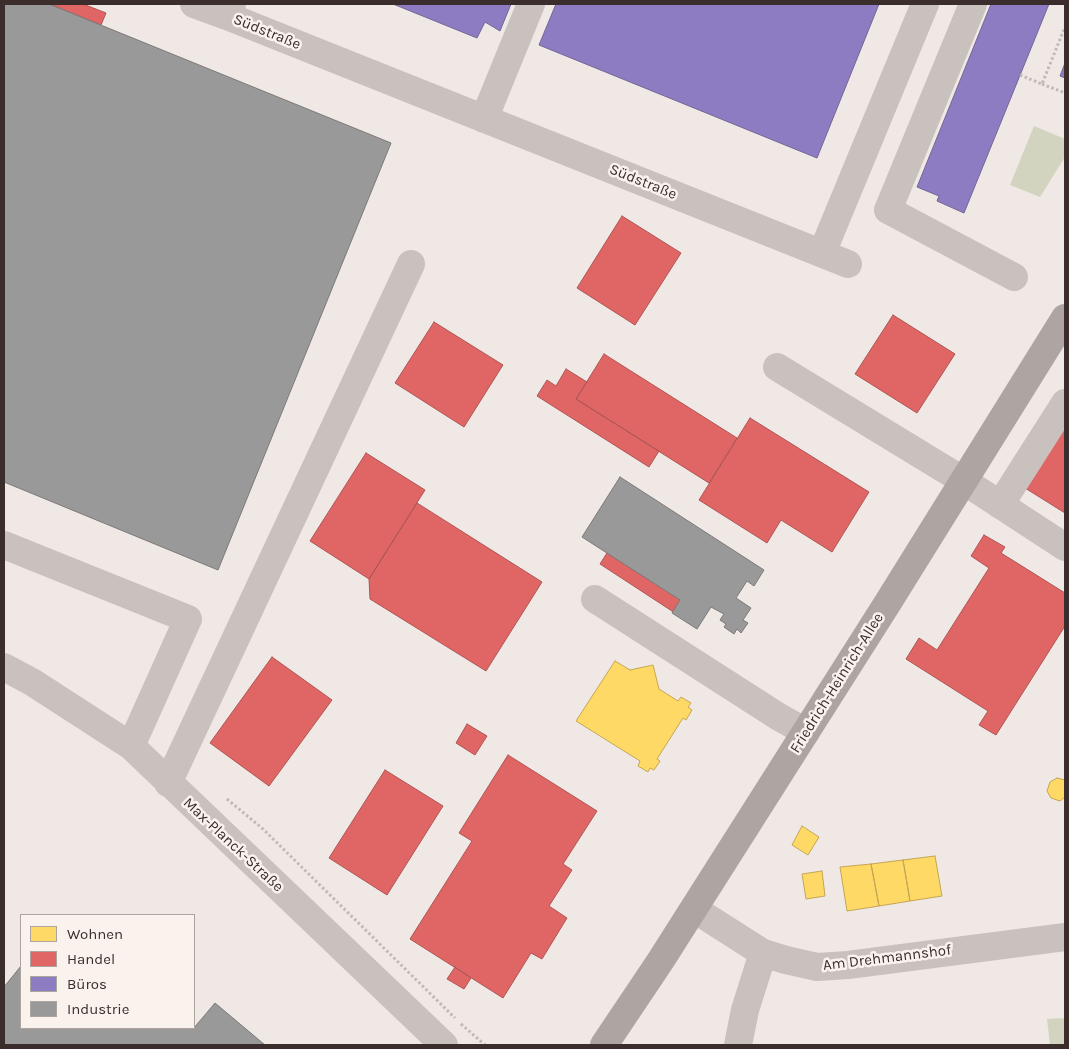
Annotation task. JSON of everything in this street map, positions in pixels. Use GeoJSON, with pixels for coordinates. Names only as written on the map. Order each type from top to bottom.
{"type":"FeatureCollection","features":[{"type":"Feature","properties":{"kind":"main road","name":"Friedrich-Heinrich-Allee"},"geometry":{"type":"LineString","coordinates":[[604,1045],[694,909],[1065,318]]}},
{"type":"Feature","properties":{"kind":"street","name":"Südstraße"},"geometry":{"type":"LineString","coordinates":[[194,4],[230,10],[484,119],[848,264]]}},
{"type":"Feature","properties":{"kind":"street"},"geometry":{"type":"LineString","coordinates":[[484,119],[532,4]]}},
{"type":"Feature","properties":{"kind":"street"},"geometry":{"type":"LineString","coordinates":[[822,253],[925,4]]}},
{"type":"Feature","properties":{"kind":"street"},"geometry":{"type":"LineString","coordinates":[[972,4],[888,210],[1014,277]]}},
{"type":"Feature","properties":{"kind":"street"},"geometry":{"type":"LineString","coordinates":[[168,783],[411,264]]}},
{"type":"Feature","properties":{"kind":"street"},"geometry":{"type":"LineString","coordinates":[[777,367],[964,481],[1065,547]]}},
{"type":"Feature","properties":{"kind":"street"},"geometry":{"type":"LineString","coordinates":[[1000,505],[1065,403]]}},
{"type":"Feature","properties":{"kind":"street"},"geometry":{"type":"LineString","coordinates":[[4,545],[188,619],[131,746]]}},
{"type":"Feature","properties":{"kind":"street"},"geometry":{"type":"LineString","coordinates":[[595,599],[779,717],[806,732]]}},
{"type":"Feature","properties":{"kind":"street","name":"Max-Planck-Straße"},"geometry":{"type":"LineString","coordinates":[[4,667],[32,682],[131,746],[444,1045]]}},
{"type":"Feature","properties":{"kind":"street","name":"Am Drehmannshof"},"geometry":{"type":"LineString","coordinates":[[694,909],[763,952],[786,960],[817,967],[848,965],[1065,937]]}},
{"type":"Feature","properties":{"kind":"street"},"geometry":{"type":"LineString","coordinates":[[738,1045],[745,1010],[763,952]]}},
{"type":"Feature","properties":{"kind":"path"},"geometry":{"type":"LineString","coordinates":[[1042,84],[1065,27]]}},
{"type":"Feature","properties":{"kind":"path"},"geometry":{"type":"LineString","coordinates":[[1020,75],[1065,93]]}},
{"type":"Feature","properties":{"kind":"green space"},"geometry":{"type":"Polygon","coordinates":[[[1034,126],[1065,139],[1065,157],[1040,197],[1010,185],[1034,126]]]}},
{"type":"Feature","properties":{"kind":"green space"},"geometry":{"type":"Polygon","coordinates":[[[1065,1018],[1065,1045],[1050,1045],[1047,1019],[1065,1018]]]}},
{"type":"Feature","properties":{"kind":"building: Wohnen"},"geometry":{"type":"Polygon","coordinates":[[[615,661],[630,670],[653,665],[659,689],[678,701],[681,697],[691,703],[688,707],[692,710],[686,720],[683,718],[657,759],[660,761],[654,770],[650,768],[648,772],[638,766],[640,761],[576,721],[615,661]]]}},
{"type":"Feature","properties":{"kind":"building: Wohnen"},"geometry":{"type":"Polygon","coordinates":[[[1057,778],[1065,780],[1065,797],[1060,801],[1051,798],[1047,791],[1050,782],[1057,778]]]}},
{"type":"Feature","properties":{"kind":"building: Wohnen"},"geometry":{"type":"Polygon","coordinates":[[[802,826],[819,837],[808,855],[792,845],[802,826]]]}},
{"type":"Feature","properties":{"kind":"building: Wohnen"},"geometry":{"type":"Polygon","coordinates":[[[935,856],[942,896],[910,901],[903,860],[935,856]]]}},
{"type":"Feature","properties":{"kind":"building: Wohnen"},"geometry":{"type":"Polygon","coordinates":[[[903,860],[910,901],[879,906],[871,864],[903,860]]]}},
{"type":"Feature","properties":{"kind":"building: Wohnen"},"geometry":{"type":"Polygon","coordinates":[[[871,864],[879,906],[847,911],[840,867],[871,864]]]}},
{"type":"Feature","properties":{"kind":"building: Wohnen"},"geometry":{"type":"Polygon","coordinates":[[[822,871],[825,896],[806,899],[802,874],[822,871]]]}},
{"type":"Feature","properties":{"kind":"building: Handel"},"geometry":{"type":"Polygon","coordinates":[[[49,4],[83,4],[106,13],[101,25],[49,4]]]}},
{"type":"Feature","properties":{"kind":"building: Handel"},"geometry":{"type":"Polygon","coordinates":[[[622,216],[681,253],[635,325],[577,288],[622,216]]]}},
{"type":"Feature","properties":{"kind":"building: Handel"},"geometry":{"type":"Polygon","coordinates":[[[893,315],[955,354],[917,413],[855,374],[893,315]]]}},
{"type":"Feature","properties":{"kind":"building: Handel"},"geometry":{"type":"Polygon","coordinates":[[[434,322],[503,365],[464,427],[395,383],[434,322]]]}},
{"type":"Feature","properties":{"kind":"building: Handel"},"geometry":{"type":"Polygon","coordinates":[[[604,354],[737,438],[709,483],[576,399],[604,354]]]}},
{"type":"Feature","properties":{"kind":"building: Handel"},"geometry":{"type":"Polygon","coordinates":[[[566,369],[587,382],[576,399],[659,451],[649,467],[537,396],[547,380],[556,386],[566,369]]]}},
{"type":"Feature","properties":{"kind":"building: Handel"},"geometry":{"type":"Polygon","coordinates":[[[750,418],[869,492],[832,552],[781,520],[767,543],[699,500],[750,418]]]}},
{"type":"Feature","properties":{"kind":"building: Handel"},"geometry":{"type":"Polygon","coordinates":[[[1065,425],[1065,513],[1025,488],[1065,425]]]}},
{"type":"Feature","properties":{"kind":"building: Handel"},"geometry":{"type":"Polygon","coordinates":[[[366,453],[425,490],[369,579],[310,541],[366,453]]]}},
{"type":"Feature","properties":{"kind":"building: Handel"},"geometry":{"type":"Polygon","coordinates":[[[417,503],[542,582],[486,671],[370,599],[369,579],[417,503]]]}},
{"type":"Feature","properties":{"kind":"building: Handel"},"geometry":{"type":"Polygon","coordinates":[[[984,535],[1005,547],[1001,553],[1065,593],[1065,626],[996,735],[979,725],[988,711],[906,659],[919,638],[937,650],[989,568],[971,556],[984,535]]]}},
{"type":"Feature","properties":{"kind":"building: Handel"},"geometry":{"type":"Polygon","coordinates":[[[607,553],[682,601],[675,613],[600,564],[607,553]]]}},
{"type":"Feature","properties":{"kind":"building: Handel"},"geometry":{"type":"Polygon","coordinates":[[[272,657],[332,700],[269,786],[210,743],[272,657]]]}},
{"type":"Feature","properties":{"kind":"building: Handel"},"geometry":{"type":"Polygon","coordinates":[[[467,724],[487,736],[475,755],[456,743],[467,724]]]}},
{"type":"Feature","properties":{"kind":"building: Handel"},"geometry":{"type":"Polygon","coordinates":[[[508,755],[597,811],[563,864],[572,870],[549,906],[567,918],[542,959],[531,953],[503,998],[410,939],[472,841],[459,833],[508,755]]]}},
{"type":"Feature","properties":{"kind":"building: Handel"},"geometry":{"type":"Polygon","coordinates":[[[385,770],[443,806],[387,895],[329,858],[385,770]]]}},
{"type":"Feature","properties":{"kind":"building: Handel"},"geometry":{"type":"Polygon","coordinates":[[[455,967],[471,978],[464,989],[447,979],[455,967]]]}},
{"type":"Feature","properties":{"kind":"building: Büros"},"geometry":{"type":"Polygon","coordinates":[[[393,4],[511,4],[500,31],[485,22],[477,38],[393,4]]]}},
{"type":"Feature","properties":{"kind":"building: Büros"},"geometry":{"type":"Polygon","coordinates":[[[556,4],[879,4],[817,158],[539,45],[556,4]]]}},
{"type":"Feature","properties":{"kind":"building: Büros"},"geometry":{"type":"Polygon","coordinates":[[[991,4],[1049,4],[964,213],[937,201],[939,196],[917,187],[991,4]]]}},
{"type":"Feature","properties":{"kind":"building: Büros"},"geometry":{"type":"Polygon","coordinates":[[[1065,63],[1065,78],[1060,76],[1065,63]]]}},
{"type":"Feature","properties":{"kind":"building: Industrie"},"geometry":{"type":"Polygon","coordinates":[[[4,4],[49,4],[391,143],[218,570],[4,482],[4,4]]]}},
{"type":"Feature","properties":{"kind":"building: Industrie"},"geometry":{"type":"Polygon","coordinates":[[[620,477],[764,570],[754,586],[747,581],[736,598],[751,608],[743,620],[748,623],[741,633],[737,629],[734,634],[724,627],[726,624],[720,620],[724,614],[711,607],[697,629],[672,613],[680,600],[582,537],[620,477]]]}},
{"type":"Feature","properties":{"kind":"building: Industrie"},"geometry":{"type":"Polygon","coordinates":[[[20,967],[20,1029],[195,1029],[215,1003],[265,1045],[4,1045],[4,987],[20,967]]]}}]}
